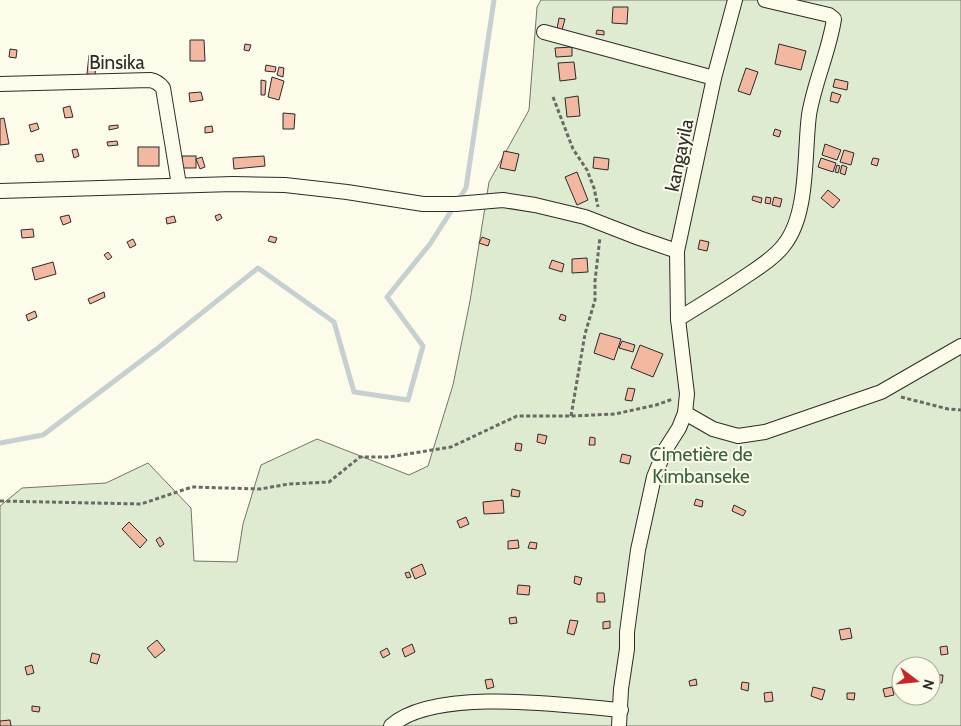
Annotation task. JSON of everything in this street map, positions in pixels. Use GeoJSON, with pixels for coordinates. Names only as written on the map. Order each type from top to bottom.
{"type":"FeatureCollection","features":[{"type":"Feature","properties":{"kind":"street","name":"kangayila"},"geometry":{"type":"LineString","coordinates":[[685,413],[687,394],[678,319],[677,251],[714,78],[735,0]]}},
{"type":"Feature","properties":{"kind":"street"},"geometry":{"type":"LineString","coordinates":[[678,319],[765,264],[785,245],[794,227],[799,210],[806,167],[809,115],[833,22],[832,16],[789,4],[765,0]]}},
{"type":"Feature","properties":{"kind":"street"},"geometry":{"type":"LineString","coordinates":[[544,32],[714,78]]}},
{"type":"Feature","properties":{"kind":"street","name":"Binsika"},"geometry":{"type":"LineString","coordinates":[[0,84],[155,81],[163,88],[179,186]]}},
{"type":"Feature","properties":{"kind":"street"},"geometry":{"type":"LineString","coordinates":[[0,191],[285,185],[347,192],[423,204],[456,204],[502,200],[535,205],[585,217],[677,251]]}},
{"type":"Feature","properties":{"kind":"street"},"geometry":{"type":"LineString","coordinates":[[619,726],[627,632],[638,550],[654,477],[664,450],[679,428],[685,413],[713,429],[738,436],[765,432],[881,392],[961,346]]}},
{"type":"Feature","properties":{"kind":"street"},"geometry":{"type":"LineString","coordinates":[[391,726],[400,718],[424,710],[457,704],[505,701],[621,710]]}},
{"type":"Feature","properties":{"kind":"path"},"geometry":{"type":"LineString","coordinates":[[553,98],[573,149],[587,170],[603,223],[598,243],[596,300],[585,334],[571,416]]}},
{"type":"Feature","properties":{"kind":"path"},"geometry":{"type":"LineString","coordinates":[[881,392],[948,409],[961,410]]}},
{"type":"Feature","properties":{"kind":"path"},"geometry":{"type":"LineString","coordinates":[[0,502],[141,504],[192,488],[260,489],[289,484],[329,482],[360,457],[389,457],[451,447],[517,416],[615,414],[656,405],[687,394]]}},
{"type":"Feature","properties":{"kind":"green space","name":"Cimetière de Kimbanseke"},"geometry":{"type":"Polygon","coordinates":[[[541,0],[961,0],[961,726],[0,726],[0,506],[22,488],[106,483],[148,463],[191,508],[194,561],[237,562],[243,524],[261,465],[317,439],[409,475],[428,466],[453,385],[470,301],[489,182],[529,110],[537,7],[541,0]]]}},
{"type":"Feature","properties":{"kind":"building"},"geometry":{"type":"Polygon","coordinates":[[[613,7],[628,7],[627,24],[612,23],[613,7]]]}},
{"type":"Feature","properties":{"kind":"building"},"geometry":{"type":"Polygon","coordinates":[[[559,18],[565,19],[562,30],[557,29],[559,18]]]}},
{"type":"Feature","properties":{"kind":"building"},"geometry":{"type":"Polygon","coordinates":[[[597,30],[604,31],[604,35],[596,34],[597,30]]]}},
{"type":"Feature","properties":{"kind":"building"},"geometry":{"type":"Polygon","coordinates":[[[190,40],[204,40],[205,61],[190,61],[190,40]]]}},
{"type":"Feature","properties":{"kind":"building"},"geometry":{"type":"Polygon","coordinates":[[[245,44],[251,45],[249,51],[244,50],[245,44]]]}},
{"type":"Feature","properties":{"kind":"building"},"geometry":{"type":"Polygon","coordinates":[[[779,44],[806,51],[801,70],[775,64],[779,44]]]}},
{"type":"Feature","properties":{"kind":"building"},"geometry":{"type":"Polygon","coordinates":[[[572,47],[572,56],[556,57],[555,48],[572,47]]]}},
{"type":"Feature","properties":{"kind":"building"},"geometry":{"type":"Polygon","coordinates":[[[10,49],[17,50],[16,58],[9,57],[10,49]]]}},
{"type":"Feature","properties":{"kind":"building"},"geometry":{"type":"Polygon","coordinates":[[[89,55],[97,56],[95,75],[87,74],[89,55]]]}},
{"type":"Feature","properties":{"kind":"building"},"geometry":{"type":"Polygon","coordinates":[[[574,62],[576,79],[560,81],[558,63],[574,62]]]}},
{"type":"Feature","properties":{"kind":"building"},"geometry":{"type":"Polygon","coordinates":[[[266,65],[276,67],[275,72],[265,71],[266,65]]]}},
{"type":"Feature","properties":{"kind":"building"},"geometry":{"type":"Polygon","coordinates":[[[279,67],[284,68],[283,77],[277,75],[279,67]]]}},
{"type":"Feature","properties":{"kind":"building"},"geometry":{"type":"Polygon","coordinates":[[[746,68],[758,72],[750,95],[738,91],[746,68]]]}},
{"type":"Feature","properties":{"kind":"building"},"geometry":{"type":"Polygon","coordinates":[[[272,77],[284,81],[279,100],[268,97],[272,77]]]}},
{"type":"Feature","properties":{"kind":"building"},"geometry":{"type":"Polygon","coordinates":[[[835,79],[848,82],[847,90],[833,87],[835,79]]]}},
{"type":"Feature","properties":{"kind":"building"},"geometry":{"type":"Polygon","coordinates":[[[261,80],[266,81],[265,95],[261,95],[261,80]]]}},
{"type":"Feature","properties":{"kind":"building"},"geometry":{"type":"Polygon","coordinates":[[[201,92],[203,100],[190,102],[189,93],[201,92]]]}},
{"type":"Feature","properties":{"kind":"building"},"geometry":{"type":"Polygon","coordinates":[[[832,92],[841,95],[838,103],[830,101],[832,92]]]}},
{"type":"Feature","properties":{"kind":"building"},"geometry":{"type":"Polygon","coordinates":[[[578,96],[580,116],[567,117],[565,98],[578,96]]]}},
{"type":"Feature","properties":{"kind":"building"},"geometry":{"type":"Polygon","coordinates":[[[70,106],[73,117],[65,118],[63,108],[70,106]]]}},
{"type":"Feature","properties":{"kind":"building"},"geometry":{"type":"Polygon","coordinates":[[[283,113],[295,114],[294,129],[283,129],[283,113]]]}},
{"type":"Feature","properties":{"kind":"building"},"geometry":{"type":"Polygon","coordinates":[[[4,118],[9,144],[0,145],[0,119],[4,118]]]}},
{"type":"Feature","properties":{"kind":"building"},"geometry":{"type":"Polygon","coordinates":[[[37,123],[39,129],[31,132],[29,125],[37,123]]]}},
{"type":"Feature","properties":{"kind":"building"},"geometry":{"type":"Polygon","coordinates":[[[118,125],[118,128],[109,130],[109,126],[118,125]]]}},
{"type":"Feature","properties":{"kind":"building"},"geometry":{"type":"Polygon","coordinates":[[[212,126],[213,132],[205,133],[205,127],[212,126]]]}},
{"type":"Feature","properties":{"kind":"building"},"geometry":{"type":"Polygon","coordinates":[[[775,129],[781,131],[779,137],[773,135],[775,129]]]}},
{"type":"Feature","properties":{"kind":"building"},"geometry":{"type":"Polygon","coordinates":[[[117,141],[118,145],[108,146],[107,142],[117,141]]]}},
{"type":"Feature","properties":{"kind":"building"},"geometry":{"type":"Polygon","coordinates":[[[825,144],[841,150],[837,160],[822,155],[825,144]]]}},
{"type":"Feature","properties":{"kind":"building"},"geometry":{"type":"Polygon","coordinates":[[[138,147],[159,147],[159,166],[138,166],[138,147]]]}},
{"type":"Feature","properties":{"kind":"building"},"geometry":{"type":"Polygon","coordinates":[[[77,149],[79,156],[74,158],[72,150],[77,149]]]}},
{"type":"Feature","properties":{"kind":"building"},"geometry":{"type":"Polygon","coordinates":[[[844,150],[854,153],[851,165],[840,162],[844,150]]]}},
{"type":"Feature","properties":{"kind":"building"},"geometry":{"type":"Polygon","coordinates":[[[504,151],[519,154],[515,171],[500,168],[504,151]]]}},
{"type":"Feature","properties":{"kind":"building"},"geometry":{"type":"Polygon","coordinates":[[[42,154],[44,161],[37,162],[35,155],[42,154]]]}},
{"type":"Feature","properties":{"kind":"building"},"geometry":{"type":"Polygon","coordinates":[[[182,156],[196,156],[196,168],[182,168],[182,156]]]}},
{"type":"Feature","properties":{"kind":"building"},"geometry":{"type":"Polygon","coordinates":[[[264,156],[265,166],[234,169],[233,158],[264,156]]]}},
{"type":"Feature","properties":{"kind":"building"},"geometry":{"type":"Polygon","coordinates":[[[202,157],[205,167],[200,169],[196,159],[202,157]]]}},
{"type":"Feature","properties":{"kind":"building"},"geometry":{"type":"Polygon","coordinates":[[[594,157],[609,159],[608,170],[593,168],[594,157]]]}},
{"type":"Feature","properties":{"kind":"building"},"geometry":{"type":"Polygon","coordinates":[[[821,158],[836,163],[833,172],[818,167],[821,158]]]}},
{"type":"Feature","properties":{"kind":"building"},"geometry":{"type":"Polygon","coordinates":[[[873,158],[879,159],[877,166],[871,164],[873,158]]]}},
{"type":"Feature","properties":{"kind":"building"},"geometry":{"type":"Polygon","coordinates":[[[837,165],[840,166],[838,173],[835,172],[837,165]]]}},
{"type":"Feature","properties":{"kind":"building"},"geometry":{"type":"Polygon","coordinates":[[[842,165],[847,167],[845,175],[840,173],[842,165]]]}},
{"type":"Feature","properties":{"kind":"building"},"geometry":{"type":"Polygon","coordinates":[[[577,172],[588,200],[577,205],[565,177],[577,172]]]}},
{"type":"Feature","properties":{"kind":"building"},"geometry":{"type":"Polygon","coordinates":[[[828,190],[840,200],[833,208],[821,198],[828,190]]]}},
{"type":"Feature","properties":{"kind":"building"},"geometry":{"type":"Polygon","coordinates":[[[753,196],[762,198],[761,203],[752,200],[753,196]]]}},
{"type":"Feature","properties":{"kind":"building"},"geometry":{"type":"Polygon","coordinates":[[[766,197],[771,198],[770,204],[765,203],[766,197]]]}},
{"type":"Feature","properties":{"kind":"building"},"geometry":{"type":"Polygon","coordinates":[[[774,197],[782,199],[780,207],[772,205],[774,197]]]}},
{"type":"Feature","properties":{"kind":"building"},"geometry":{"type":"Polygon","coordinates":[[[220,214],[222,218],[217,221],[215,216],[220,214]]]}},
{"type":"Feature","properties":{"kind":"building"},"geometry":{"type":"Polygon","coordinates":[[[69,215],[71,222],[63,225],[60,217],[69,215]]]}},
{"type":"Feature","properties":{"kind":"building"},"geometry":{"type":"Polygon","coordinates":[[[174,216],[176,222],[167,224],[166,218],[174,216]]]}},
{"type":"Feature","properties":{"kind":"building"},"geometry":{"type":"Polygon","coordinates":[[[33,229],[34,237],[22,238],[21,230],[33,229]]]}},
{"type":"Feature","properties":{"kind":"building"},"geometry":{"type":"Polygon","coordinates":[[[270,236],[277,238],[275,243],[268,241],[270,236]]]}},
{"type":"Feature","properties":{"kind":"building"},"geometry":{"type":"Polygon","coordinates":[[[482,237],[490,240],[488,246],[479,243],[482,237]]]}},
{"type":"Feature","properties":{"kind":"building"},"geometry":{"type":"Polygon","coordinates":[[[133,239],[136,245],[130,248],[127,242],[133,239]]]}},
{"type":"Feature","properties":{"kind":"building"},"geometry":{"type":"Polygon","coordinates":[[[700,240],[709,242],[707,251],[698,249],[700,240]]]}},
{"type":"Feature","properties":{"kind":"building"},"geometry":{"type":"Polygon","coordinates":[[[108,252],[112,257],[108,260],[104,255],[108,252]]]}},
{"type":"Feature","properties":{"kind":"building"},"geometry":{"type":"Polygon","coordinates":[[[587,258],[588,272],[572,273],[572,259],[587,258]]]}},
{"type":"Feature","properties":{"kind":"building"},"geometry":{"type":"Polygon","coordinates":[[[552,260],[564,264],[562,272],[549,268],[552,260]]]}},
{"type":"Feature","properties":{"kind":"building"},"geometry":{"type":"Polygon","coordinates":[[[53,262],[56,274],[35,280],[32,268],[53,262]]]}},
{"type":"Feature","properties":{"kind":"building"},"geometry":{"type":"Polygon","coordinates":[[[104,292],[105,297],[90,304],[88,299],[104,292]]]}},
{"type":"Feature","properties":{"kind":"building"},"geometry":{"type":"Polygon","coordinates":[[[35,311],[37,317],[28,321],[26,315],[35,311]]]}},
{"type":"Feature","properties":{"kind":"building"},"geometry":{"type":"Polygon","coordinates":[[[561,314],[566,316],[565,321],[559,319],[561,314]]]}},
{"type":"Feature","properties":{"kind":"building"},"geometry":{"type":"Polygon","coordinates":[[[600,333],[621,339],[614,360],[594,353],[600,333]]]}},
{"type":"Feature","properties":{"kind":"building"},"geometry":{"type":"Polygon","coordinates":[[[622,341],[635,345],[633,352],[619,348],[622,341]]]}},
{"type":"Feature","properties":{"kind":"building"},"geometry":{"type":"Polygon","coordinates":[[[640,345],[663,354],[653,377],[631,368],[640,345]]]}},
{"type":"Feature","properties":{"kind":"building"},"geometry":{"type":"Polygon","coordinates":[[[628,388],[635,389],[632,401],[625,400],[628,388]]]}},
{"type":"Feature","properties":{"kind":"building"},"geometry":{"type":"Polygon","coordinates":[[[538,434],[547,436],[545,444],[537,442],[538,434]]]}},
{"type":"Feature","properties":{"kind":"building"},"geometry":{"type":"Polygon","coordinates":[[[590,437],[595,438],[595,445],[589,445],[590,437]]]}},
{"type":"Feature","properties":{"kind":"building"},"geometry":{"type":"Polygon","coordinates":[[[516,443],[522,444],[521,451],[515,450],[516,443]]]}},
{"type":"Feature","properties":{"kind":"building"},"geometry":{"type":"Polygon","coordinates":[[[622,454],[631,456],[629,464],[620,462],[622,454]]]}},
{"type":"Feature","properties":{"kind":"building"},"geometry":{"type":"Polygon","coordinates":[[[512,489],[520,491],[519,497],[511,496],[512,489]]]}},
{"type":"Feature","properties":{"kind":"building"},"geometry":{"type":"Polygon","coordinates":[[[696,499],[703,501],[702,507],[694,505],[696,499]]]}},
{"type":"Feature","properties":{"kind":"building"},"geometry":{"type":"Polygon","coordinates":[[[503,500],[504,513],[484,514],[483,502],[503,500]]]}},
{"type":"Feature","properties":{"kind":"building"},"geometry":{"type":"Polygon","coordinates":[[[734,505],[746,511],[743,516],[732,511],[734,505]]]}},
{"type":"Feature","properties":{"kind":"building"},"geometry":{"type":"Polygon","coordinates":[[[466,517],[469,524],[460,528],[457,521],[466,517]]]}},
{"type":"Feature","properties":{"kind":"building"},"geometry":{"type":"Polygon","coordinates":[[[129,522],[147,540],[140,548],[122,529],[129,522]]]}},
{"type":"Feature","properties":{"kind":"building"},"geometry":{"type":"Polygon","coordinates":[[[160,537],[164,544],[160,547],[156,540],[160,537]]]}},
{"type":"Feature","properties":{"kind":"building"},"geometry":{"type":"Polygon","coordinates":[[[518,540],[519,548],[508,549],[508,541],[518,540]]]}},
{"type":"Feature","properties":{"kind":"building"},"geometry":{"type":"Polygon","coordinates":[[[530,542],[537,543],[536,549],[528,548],[530,542]]]}},
{"type":"Feature","properties":{"kind":"building"},"geometry":{"type":"Polygon","coordinates":[[[422,564],[426,574],[415,579],[411,569],[422,564]]]}},
{"type":"Feature","properties":{"kind":"building"},"geometry":{"type":"Polygon","coordinates":[[[409,572],[411,577],[407,578],[405,573],[409,572]]]}},
{"type":"Feature","properties":{"kind":"building"},"geometry":{"type":"Polygon","coordinates":[[[575,576],[582,578],[580,585],[574,583],[575,576]]]}},
{"type":"Feature","properties":{"kind":"building"},"geometry":{"type":"Polygon","coordinates":[[[518,585],[530,586],[529,595],[517,594],[518,585]]]}},
{"type":"Feature","properties":{"kind":"building"},"geometry":{"type":"Polygon","coordinates":[[[597,593],[604,593],[605,602],[597,602],[597,593]]]}},
{"type":"Feature","properties":{"kind":"building"},"geometry":{"type":"Polygon","coordinates":[[[516,617],[517,623],[510,624],[509,618],[516,617]]]}},
{"type":"Feature","properties":{"kind":"building"},"geometry":{"type":"Polygon","coordinates":[[[570,620],[578,621],[574,635],[567,633],[570,620]]]}},
{"type":"Feature","properties":{"kind":"building"},"geometry":{"type":"Polygon","coordinates":[[[610,621],[610,628],[603,629],[603,622],[610,621]]]}},
{"type":"Feature","properties":{"kind":"building"},"geometry":{"type":"Polygon","coordinates":[[[850,628],[852,638],[841,640],[839,630],[850,628]]]}},
{"type":"Feature","properties":{"kind":"building"},"geometry":{"type":"Polygon","coordinates":[[[157,640],[165,650],[155,658],[147,648],[157,640]]]}},
{"type":"Feature","properties":{"kind":"building"},"geometry":{"type":"Polygon","coordinates":[[[412,644],[415,652],[405,657],[402,649],[412,644]]]}},
{"type":"Feature","properties":{"kind":"building"},"geometry":{"type":"Polygon","coordinates":[[[947,646],[948,654],[941,655],[940,647],[947,646]]]}},
{"type":"Feature","properties":{"kind":"building"},"geometry":{"type":"Polygon","coordinates":[[[387,648],[390,654],[383,658],[380,652],[387,648]]]}},
{"type":"Feature","properties":{"kind":"building"},"geometry":{"type":"Polygon","coordinates":[[[92,653],[100,655],[97,664],[90,662],[92,653]]]}},
{"type":"Feature","properties":{"kind":"building"},"geometry":{"type":"Polygon","coordinates":[[[32,665],[34,673],[27,675],[25,667],[32,665]]]}},
{"type":"Feature","properties":{"kind":"building"},"geometry":{"type":"Polygon","coordinates":[[[492,679],[494,687],[487,689],[485,680],[492,679]]]}},
{"type":"Feature","properties":{"kind":"building"},"geometry":{"type":"Polygon","coordinates":[[[696,679],[697,685],[690,686],[689,681],[696,679]]]}},
{"type":"Feature","properties":{"kind":"building"},"geometry":{"type":"Polygon","coordinates":[[[742,682],[749,683],[748,691],[741,689],[742,682]]]}},
{"type":"Feature","properties":{"kind":"building"},"geometry":{"type":"Polygon","coordinates":[[[813,687],[825,690],[822,700],[811,696],[813,687]]]}},
{"type":"Feature","properties":{"kind":"building"},"geometry":{"type":"Polygon","coordinates":[[[891,687],[891,696],[885,697],[883,689],[891,687]]]}},
{"type":"Feature","properties":{"kind":"building"},"geometry":{"type":"Polygon","coordinates":[[[772,692],[773,701],[765,702],[764,693],[772,692]]]}},
{"type":"Feature","properties":{"kind":"building"},"geometry":{"type":"Polygon","coordinates":[[[847,693],[855,693],[854,700],[847,699],[847,693]]]}},
{"type":"Feature","properties":{"kind":"building"},"geometry":{"type":"Polygon","coordinates":[[[32,706],[40,707],[39,712],[32,711],[32,706]]]}},
{"type":"Feature","properties":{"kind":"building"},"geometry":{"type":"Polygon","coordinates":[[[10,720],[11,726],[0,726],[0,721],[10,720]]]}},
{"type":"Feature","properties":{"kind":"waterway"},"geometry":{"type":"LineString","coordinates":[[0,443],[43,435],[158,348],[258,268],[334,322],[354,392],[408,400],[423,346],[387,297],[430,244],[466,188],[494,0]]}}]}
